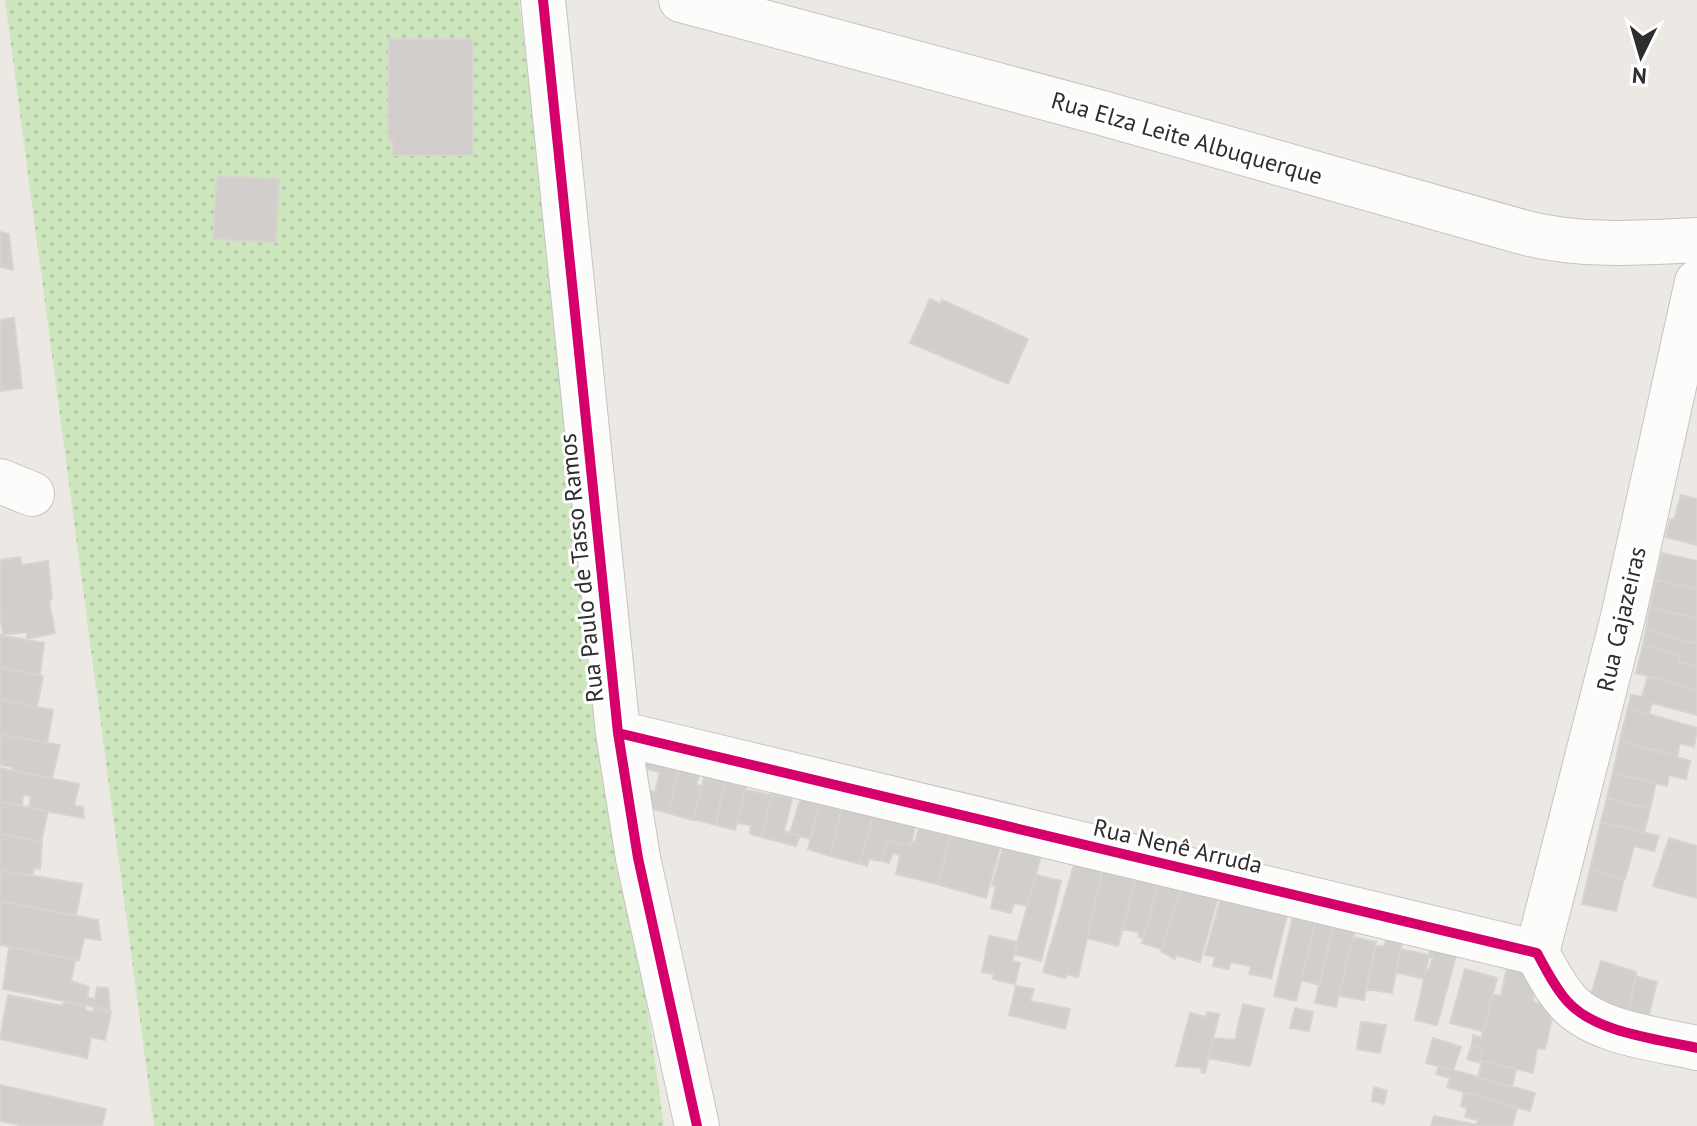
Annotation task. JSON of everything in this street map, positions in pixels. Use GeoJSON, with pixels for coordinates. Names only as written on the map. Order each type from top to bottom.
{"type":"FeatureCollection","features":[{"type":"Feature","properties":{"kind":"street","name":"Rua Paulo de Tasso Ramos"},"geometry":{"type":"LineString","coordinates":[[543,0],[618,733],[638,858],[697,1126]]}},
{"type":"Feature","properties":{"kind":"street","name":"Rua Elza Leite Albuquerque"},"geometry":{"type":"LineString","coordinates":[[681,0],[1102,113],[1526,233],[1571,241],[1628,243],[1697,240]]}},
{"type":"Feature","properties":{"kind":"street","name":"Rua Cajazeiras"},"geometry":{"type":"LineString","coordinates":[[1537,953],[1623,617],[1697,282]]}},
{"type":"Feature","properties":{"kind":"street","name":"Rua Nenê Arruda"},"geometry":{"type":"LineString","coordinates":[[618,733],[1537,953]]}},
{"type":"Feature","properties":{"kind":"street"},"geometry":{"type":"LineString","coordinates":[[1537,953],[1554,984],[1583,1016],[1622,1031],[1697,1048]]}},
{"type":"Feature","properties":{"kind":"green space"},"geometry":{"type":"Polygon","coordinates":[[[5,0],[519,0],[608,729],[664,1126],[154,1126],[5,0]]]}},
{"type":"Feature","properties":{"kind":"building"},"geometry":{"type":"Polygon","coordinates":[[[389,39],[473,39],[473,155],[393,155],[393,141],[388,140],[389,39]]]}},
{"type":"Feature","properties":{"kind":"building"},"geometry":{"type":"Polygon","coordinates":[[[217,176],[279,179],[276,242],[213,239],[217,176]]]}},
{"type":"Feature","properties":{"kind":"building"},"geometry":{"type":"Polygon","coordinates":[[[0,232],[9,234],[13,270],[0,267],[0,232]]]}},
{"type":"Feature","properties":{"kind":"building"},"geometry":{"type":"Polygon","coordinates":[[[930,299],[941,304],[942,300],[1028,339],[1008,384],[910,343],[930,299]]]}},
{"type":"Feature","properties":{"kind":"building"},"geometry":{"type":"Polygon","coordinates":[[[14,318],[22,388],[0,391],[0,320],[14,318]]]}},
{"type":"Feature","properties":{"kind":"building"},"geometry":{"type":"Polygon","coordinates":[[[1681,495],[1697,499],[1697,545],[1666,537],[1681,495]]]}},
{"type":"Feature","properties":{"kind":"building"},"geometry":{"type":"Polygon","coordinates":[[[1662,553],[1697,561],[1697,589],[1656,580],[1662,553]]]}},
{"type":"Feature","properties":{"kind":"building"},"geometry":{"type":"Polygon","coordinates":[[[20,557],[22,565],[48,561],[52,599],[49,601],[55,633],[27,639],[27,632],[3,635],[0,560],[20,557]]]}},
{"type":"Feature","properties":{"kind":"building"},"geometry":{"type":"Polygon","coordinates":[[[1656,580],[1697,589],[1697,618],[1650,608],[1656,580]]]}},
{"type":"Feature","properties":{"kind":"building"},"geometry":{"type":"Polygon","coordinates":[[[1650,608],[1697,618],[1697,644],[1646,629],[1650,608]]]}},
{"type":"Feature","properties":{"kind":"building"},"geometry":{"type":"Polygon","coordinates":[[[1646,629],[1697,644],[1697,666],[1678,662],[1680,655],[1643,645],[1646,629]]]}},
{"type":"Feature","properties":{"kind":"building"},"geometry":{"type":"Polygon","coordinates":[[[0,635],[44,643],[40,675],[0,668],[0,635]]]}},
{"type":"Feature","properties":{"kind":"building"},"geometry":{"type":"Polygon","coordinates":[[[1643,645],[1680,655],[1678,662],[1697,666],[1697,690],[1636,673],[1643,645]]]}},
{"type":"Feature","properties":{"kind":"building"},"geometry":{"type":"Polygon","coordinates":[[[0,668],[43,676],[37,707],[0,700],[0,668]]]}},
{"type":"Feature","properties":{"kind":"building"},"geometry":{"type":"Polygon","coordinates":[[[1648,676],[1697,690],[1697,715],[1652,703],[1649,714],[1628,708],[1631,695],[1642,697],[1648,676]]]}},
{"type":"Feature","properties":{"kind":"building"},"geometry":{"type":"Polygon","coordinates":[[[0,700],[53,710],[47,743],[0,734],[0,700]]]}},
{"type":"Feature","properties":{"kind":"building"},"geometry":{"type":"Polygon","coordinates":[[[1628,708],[1697,728],[1694,747],[1680,743],[1677,757],[1620,740],[1628,708]]]}},
{"type":"Feature","properties":{"kind":"building"},"geometry":{"type":"Polygon","coordinates":[[[0,734],[60,745],[52,778],[13,771],[13,767],[0,765],[0,734]]]}},
{"type":"Feature","properties":{"kind":"building"},"geometry":{"type":"Polygon","coordinates":[[[1620,740],[1690,761],[1686,779],[1669,775],[1667,786],[1613,773],[1620,740]]]}},
{"type":"Feature","properties":{"kind":"building"},"geometry":{"type":"Polygon","coordinates":[[[639,754],[682,760],[668,813],[636,804],[636,788],[655,792],[660,772],[638,767],[639,754]]]}},
{"type":"Feature","properties":{"kind":"building"},"geometry":{"type":"Polygon","coordinates":[[[682,760],[703,764],[696,785],[702,786],[693,820],[668,813],[682,760]]]}},
{"type":"Feature","properties":{"kind":"building"},"geometry":{"type":"Polygon","coordinates":[[[0,768],[79,784],[74,806],[83,807],[84,818],[29,808],[31,796],[23,795],[22,806],[0,802],[0,768]]]}},
{"type":"Feature","properties":{"kind":"building"},"geometry":{"type":"Polygon","coordinates":[[[1613,773],[1656,783],[1650,809],[1607,798],[1613,773]]]}},
{"type":"Feature","properties":{"kind":"building"},"geometry":{"type":"Polygon","coordinates":[[[705,774],[725,778],[716,825],[693,819],[705,774]]]}},
{"type":"Feature","properties":{"kind":"building"},"geometry":{"type":"Polygon","coordinates":[[[749,776],[735,830],[716,825],[725,778],[749,776]]]}},
{"type":"Feature","properties":{"kind":"building"},"geometry":{"type":"Polygon","coordinates":[[[745,790],[772,795],[761,837],[750,834],[751,825],[737,823],[745,790]]]}},
{"type":"Feature","properties":{"kind":"building"},"geometry":{"type":"Polygon","coordinates":[[[823,793],[844,799],[830,856],[808,849],[823,793]]]}},
{"type":"Feature","properties":{"kind":"building"},"geometry":{"type":"Polygon","coordinates":[[[823,793],[810,839],[790,833],[802,794],[823,793]]]}},
{"type":"Feature","properties":{"kind":"building"},"geometry":{"type":"Polygon","coordinates":[[[772,794],[792,799],[784,831],[800,836],[796,846],[761,837],[772,794]]]}},
{"type":"Feature","properties":{"kind":"building"},"geometry":{"type":"Polygon","coordinates":[[[1607,798],[1650,809],[1644,832],[1601,822],[1607,798]]]}},
{"type":"Feature","properties":{"kind":"building"},"geometry":{"type":"Polygon","coordinates":[[[844,799],[875,807],[860,864],[830,856],[844,799]]]}},
{"type":"Feature","properties":{"kind":"building"},"geometry":{"type":"Polygon","coordinates":[[[0,802],[48,811],[41,842],[0,834],[0,802]]]}},
{"type":"Feature","properties":{"kind":"building"},"geometry":{"type":"Polygon","coordinates":[[[875,807],[918,817],[910,846],[887,839],[882,861],[869,859],[867,866],[860,863],[875,807]]]}},
{"type":"Feature","properties":{"kind":"building"},"geometry":{"type":"Polygon","coordinates":[[[922,818],[954,827],[937,884],[896,874],[900,855],[893,853],[889,863],[882,861],[887,839],[910,846],[911,841],[915,842],[922,818]]]}},
{"type":"Feature","properties":{"kind":"building"},"geometry":{"type":"Polygon","coordinates":[[[1601,822],[1659,836],[1654,851],[1634,846],[1625,879],[1590,869],[1601,822]]]}},
{"type":"Feature","properties":{"kind":"building"},"geometry":{"type":"Polygon","coordinates":[[[954,827],[1002,840],[986,898],[937,884],[954,827]]]}},
{"type":"Feature","properties":{"kind":"building"},"geometry":{"type":"Polygon","coordinates":[[[0,834],[42,842],[40,869],[34,868],[32,876],[0,870],[0,834]]]}},
{"type":"Feature","properties":{"kind":"building"},"geometry":{"type":"Polygon","coordinates":[[[1669,838],[1697,846],[1697,898],[1653,886],[1669,838]]]}},
{"type":"Feature","properties":{"kind":"building"},"geometry":{"type":"Polygon","coordinates":[[[1005,840],[1043,849],[1027,906],[1014,903],[1011,913],[991,908],[996,886],[992,886],[1005,840]]]}},
{"type":"Feature","properties":{"kind":"building"},"geometry":{"type":"Polygon","coordinates":[[[1076,858],[1104,865],[1078,977],[1066,974],[1065,978],[1043,972],[1076,858]]]}},
{"type":"Feature","properties":{"kind":"building"},"geometry":{"type":"Polygon","coordinates":[[[1104,865],[1137,874],[1118,946],[1087,938],[1104,865]]]}},
{"type":"Feature","properties":{"kind":"building"},"geometry":{"type":"Polygon","coordinates":[[[1590,869],[1624,879],[1616,911],[1582,904],[1590,869]]]}},
{"type":"Feature","properties":{"kind":"building"},"geometry":{"type":"Polygon","coordinates":[[[0,870],[82,884],[76,916],[0,901],[0,870]]]}},
{"type":"Feature","properties":{"kind":"building"},"geometry":{"type":"Polygon","coordinates":[[[1137,874],[1160,880],[1143,938],[1138,937],[1139,932],[1123,929],[1137,874]]]}},
{"type":"Feature","properties":{"kind":"building"},"geometry":{"type":"Polygon","coordinates":[[[1036,875],[1061,881],[1041,961],[1014,954],[1036,875]]]}},
{"type":"Feature","properties":{"kind":"building"},"geometry":{"type":"Polygon","coordinates":[[[1160,880],[1182,885],[1162,949],[1142,943],[1160,880]]]}},
{"type":"Feature","properties":{"kind":"building"},"geometry":{"type":"Polygon","coordinates":[[[1182,885],[1219,894],[1200,962],[1176,955],[1175,959],[1161,951],[1182,885]]]}},
{"type":"Feature","properties":{"kind":"building"},"geometry":{"type":"Polygon","coordinates":[[[1222,895],[1288,911],[1271,978],[1249,974],[1251,966],[1230,962],[1229,969],[1213,966],[1215,957],[1205,955],[1222,895]]]}},
{"type":"Feature","properties":{"kind":"building"},"geometry":{"type":"Polygon","coordinates":[[[0,901],[98,920],[101,940],[84,938],[79,960],[0,945],[0,901]]]}},
{"type":"Feature","properties":{"kind":"building"},"geometry":{"type":"Polygon","coordinates":[[[1294,912],[1317,917],[1296,1001],[1274,996],[1294,912]]]}},
{"type":"Feature","properties":{"kind":"building"},"geometry":{"type":"Polygon","coordinates":[[[1317,917],[1334,921],[1320,985],[1301,980],[1317,917]]]}},
{"type":"Feature","properties":{"kind":"building"},"geometry":{"type":"Polygon","coordinates":[[[1334,921],[1356,926],[1336,1007],[1315,1003],[1334,921]]]}},
{"type":"Feature","properties":{"kind":"building"},"geometry":{"type":"Polygon","coordinates":[[[1388,933],[1403,937],[1392,993],[1366,989],[1376,945],[1384,947],[1388,933]]]}},
{"type":"Feature","properties":{"kind":"building"},"geometry":{"type":"Polygon","coordinates":[[[989,936],[1018,942],[1012,961],[1020,963],[1015,984],[993,979],[994,974],[982,972],[989,936]]]}},
{"type":"Feature","properties":{"kind":"building"},"geometry":{"type":"Polygon","coordinates":[[[1353,937],[1376,942],[1364,1000],[1339,996],[1353,937]]]}},
{"type":"Feature","properties":{"kind":"building"},"geometry":{"type":"Polygon","coordinates":[[[1431,945],[1457,952],[1437,1025],[1415,1020],[1426,969],[1429,970],[1433,957],[1429,956],[1431,945]]]}},
{"type":"Feature","properties":{"kind":"building"},"geometry":{"type":"Polygon","coordinates":[[[9,947],[75,960],[71,981],[89,987],[87,997],[95,999],[97,987],[108,988],[110,1010],[3,989],[9,947]]]}},
{"type":"Feature","properties":{"kind":"building"},"geometry":{"type":"Polygon","coordinates":[[[1400,949],[1429,955],[1424,979],[1396,972],[1400,949]]]}},
{"type":"Feature","properties":{"kind":"building"},"geometry":{"type":"Polygon","coordinates":[[[1601,961],[1636,972],[1629,1011],[1590,998],[1601,961]]]}},
{"type":"Feature","properties":{"kind":"building"},"geometry":{"type":"Polygon","coordinates":[[[1507,967],[1537,975],[1533,1002],[1543,1004],[1553,1014],[1545,1049],[1537,1048],[1533,1073],[1480,1060],[1483,1048],[1472,1045],[1473,1035],[1482,1038],[1493,994],[1501,996],[1507,967]]]}},
{"type":"Feature","properties":{"kind":"building"},"geometry":{"type":"Polygon","coordinates":[[[1465,969],[1497,978],[1482,1038],[1482,1031],[1450,1023],[1465,969]]]}},
{"type":"Feature","properties":{"kind":"building"},"geometry":{"type":"Polygon","coordinates":[[[1636,976],[1657,982],[1648,1018],[1629,1011],[1636,976]]]}},
{"type":"Feature","properties":{"kind":"building"},"geometry":{"type":"Polygon","coordinates":[[[1016,986],[1034,989],[1030,1001],[1070,1009],[1065,1029],[1009,1015],[1016,986]]]}},
{"type":"Feature","properties":{"kind":"building"},"geometry":{"type":"Polygon","coordinates":[[[8,995],[63,1006],[64,1002],[85,1006],[85,1010],[93,1012],[94,1009],[111,1012],[105,1040],[91,1037],[87,1058],[0,1039],[8,995]]]}},
{"type":"Feature","properties":{"kind":"building"},"geometry":{"type":"Polygon","coordinates":[[[1243,1004],[1264,1009],[1250,1066],[1208,1058],[1213,1038],[1235,1040],[1243,1004]]]}},
{"type":"Feature","properties":{"kind":"building"},"geometry":{"type":"Polygon","coordinates":[[[1295,1008],[1313,1012],[1309,1031],[1290,1028],[1295,1008]]]}},
{"type":"Feature","properties":{"kind":"building"},"geometry":{"type":"Polygon","coordinates":[[[1207,1012],[1219,1014],[1205,1073],[1201,1072],[1202,1068],[1176,1066],[1190,1013],[1206,1017],[1207,1012]]]}},
{"type":"Feature","properties":{"kind":"building"},"geometry":{"type":"Polygon","coordinates":[[[1361,1022],[1386,1025],[1380,1053],[1357,1049],[1361,1022]]]}},
{"type":"Feature","properties":{"kind":"building"},"geometry":{"type":"Polygon","coordinates":[[[1433,1038],[1461,1047],[1453,1070],[1426,1063],[1433,1038]]]}},
{"type":"Feature","properties":{"kind":"building"},"geometry":{"type":"Polygon","coordinates":[[[1472,1045],[1483,1048],[1480,1063],[1467,1059],[1472,1045]]]}},
{"type":"Feature","properties":{"kind":"building"},"geometry":{"type":"Polygon","coordinates":[[[1482,1061],[1516,1069],[1512,1087],[1478,1078],[1482,1061]]]}},
{"type":"Feature","properties":{"kind":"building"},"geometry":{"type":"Polygon","coordinates":[[[1439,1066],[1535,1093],[1530,1111],[1447,1087],[1450,1078],[1436,1074],[1439,1066]]]}},
{"type":"Feature","properties":{"kind":"building"},"geometry":{"type":"Polygon","coordinates":[[[0,1085],[106,1109],[102,1126],[24,1126],[0,1121],[0,1085]]]}},
{"type":"Feature","properties":{"kind":"building"},"geometry":{"type":"Polygon","coordinates":[[[1374,1087],[1387,1091],[1384,1104],[1372,1101],[1374,1087]]]}},
{"type":"Feature","properties":{"kind":"building"},"geometry":{"type":"Polygon","coordinates":[[[1464,1092],[1517,1108],[1512,1126],[1476,1125],[1478,1120],[1465,1117],[1467,1108],[1461,1106],[1464,1092]]]}},
{"type":"Feature","properties":{"kind":"building"},"geometry":{"type":"Polygon","coordinates":[[[1434,1116],[1476,1125],[1480,1126],[1431,1126],[1434,1116]]]}},
{"type":"Feature","properties":{"kind":"cycle path"},"geometry":{"type":"LineString","coordinates":[[543,0],[618,733],[638,858],[697,1126]]}},
{"type":"Feature","properties":{"kind":"cycle path"},"geometry":{"type":"LineString","coordinates":[[618,733],[1537,953],[1567,1001],[1594,1021],[1628,1033],[1697,1048]]}}]}
